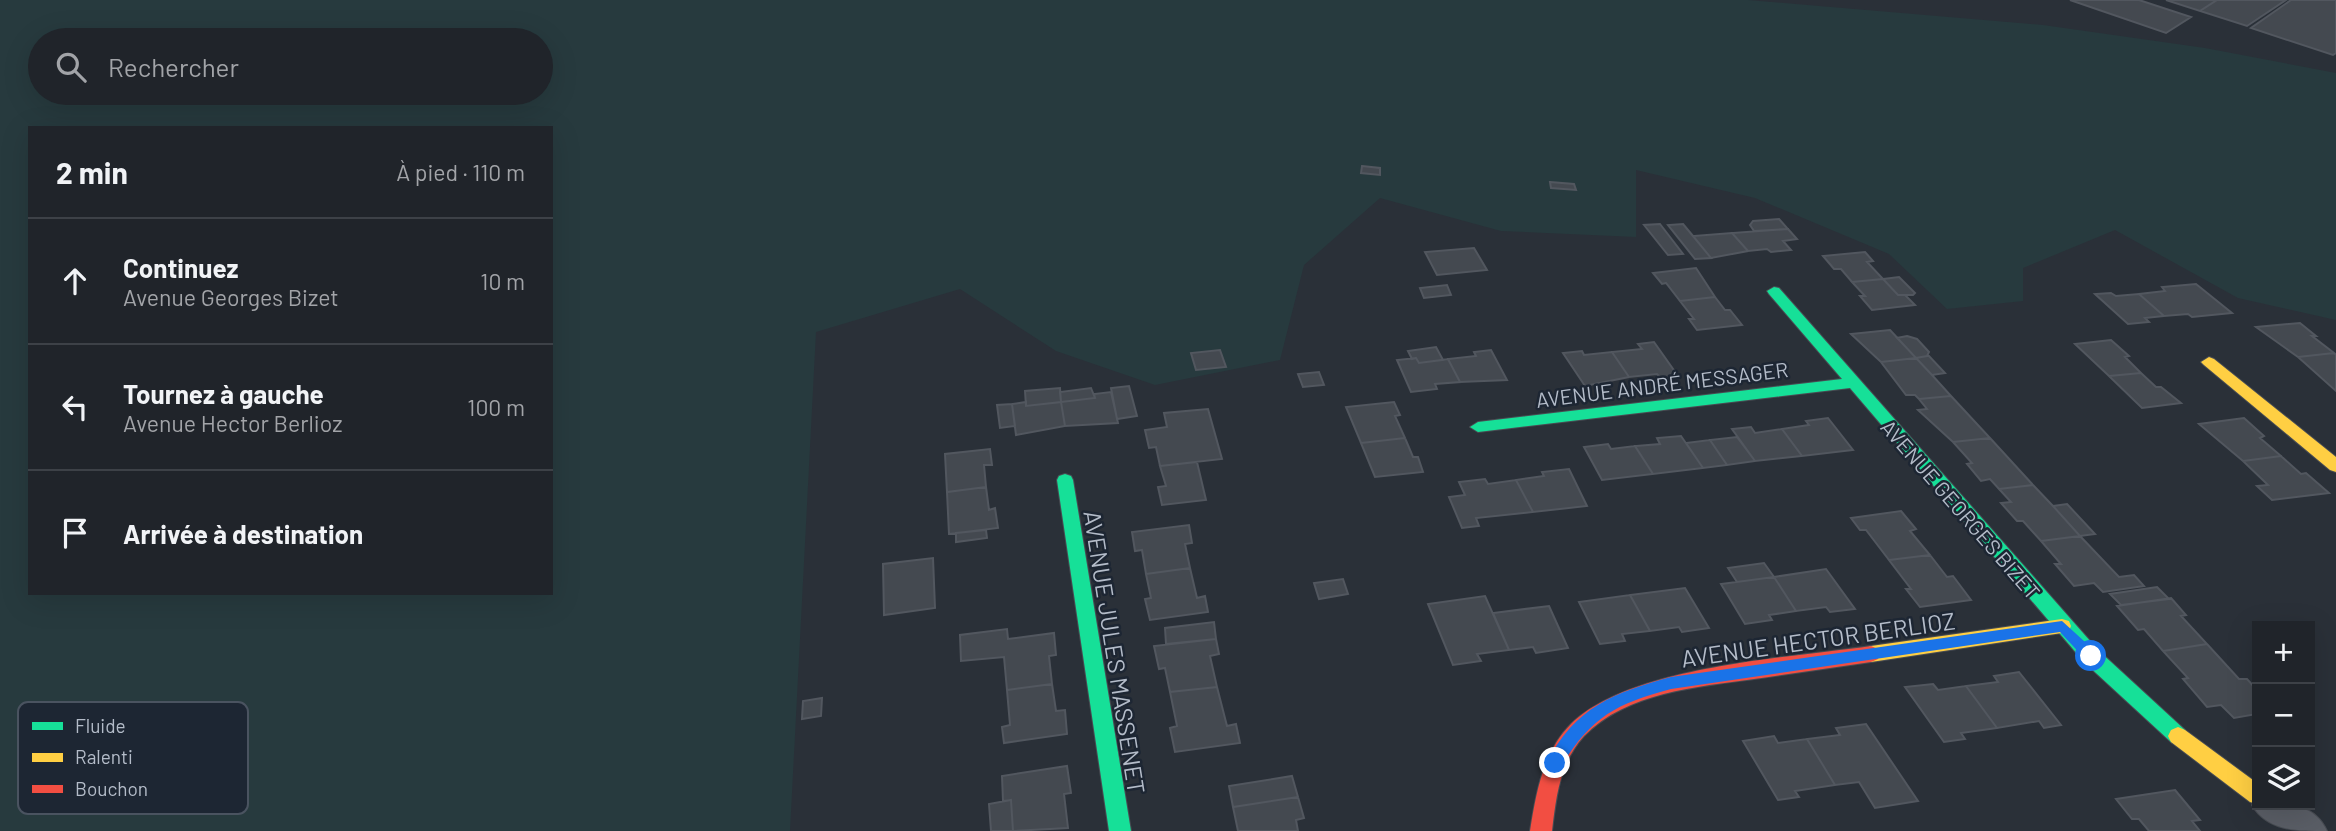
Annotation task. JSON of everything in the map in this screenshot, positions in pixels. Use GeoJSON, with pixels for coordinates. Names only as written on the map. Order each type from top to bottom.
{"type":"FeatureCollection","features":[{"type":"Feature","properties":{"kind":"street","name":"AVENUE GEORGES BIZET"},"geometry":{"type":"LineString","coordinates":[[1774,291],[2062,626],[2139,704],[2183,741],[2252,791]]}},
{"type":"Feature","properties":{"kind":"street"},"geometry":{"type":"LineString","coordinates":[[2209,362],[2336,466]]}},
{"type":"Feature","properties":{"kind":"street","name":"AVENUE ANDRÉ MESSAGER"},"geometry":{"type":"LineString","coordinates":[[1478,427],[1852,383]]}},
{"type":"Feature","properties":{"kind":"street","name":"AVENUE JULES MASSENET"},"geometry":{"type":"LineString","coordinates":[[1065,480],[1120,831]]}},
{"type":"Feature","properties":{"kind":"street","name":"AVENUE HECTOR BERLIOZ"},"geometry":{"type":"LineString","coordinates":[[1541,831],[1545,788],[1561,753],[1577,732],[1597,713],[1624,696],[1671,683],[2062,626]]}},
{"type":"Feature","properties":{"kind":"street"},"geometry":{"type":"LineString","coordinates":[[2278,810],[2308,831]]}},
{"type":"Feature","properties":{"kind":"green space"},"geometry":{"type":"Polygon","coordinates":[[[0,0],[1748,0],[2043,25],[2205,48],[2336,73],[2336,320],[2238,298],[2115,230],[2023,268],[2023,301],[1947,309],[1889,254],[1755,198],[1636,170],[1636,237],[1501,231],[1380,198],[1304,265],[1280,360],[1155,385],[1056,351],[960,289],[816,332],[790,831],[0,831],[0,0]]]}},
{"type":"Feature","properties":{"kind":"building"},"geometry":{"type":"Polygon","coordinates":[[[2070,0],[2139,0],[2191,17],[2166,33],[2070,0]]]}},
{"type":"Feature","properties":{"kind":"building"},"geometry":{"type":"Polygon","coordinates":[[[2166,0],[2217,0],[2200,11],[2166,0]]]}},
{"type":"Feature","properties":{"kind":"building"},"geometry":{"type":"Polygon","coordinates":[[[2217,0],[2286,0],[2247,26],[2200,11],[2217,0]]]}},
{"type":"Feature","properties":{"kind":"building"},"geometry":{"type":"Polygon","coordinates":[[[2291,0],[2336,0],[2336,53],[2333,55],[2251,28],[2291,0]]]}},
{"type":"Feature","properties":{"kind":"building"},"geometry":{"type":"Polygon","coordinates":[[[1362,166],[1380,168],[1380,175],[1361,173],[1362,166]]]}},
{"type":"Feature","properties":{"kind":"building"},"geometry":{"type":"Polygon","coordinates":[[[1550,182],[1574,184],[1576,190],[1551,188],[1550,182]]]}},
{"type":"Feature","properties":{"kind":"building"},"geometry":{"type":"Polygon","coordinates":[[[1779,219],[1788,229],[1754,231],[1750,225],[1753,221],[1779,219]]]}},
{"type":"Feature","properties":{"kind":"building"},"geometry":{"type":"Polygon","coordinates":[[[1660,224],[1683,254],[1668,255],[1644,225],[1660,224]]]}},
{"type":"Feature","properties":{"kind":"building"},"geometry":{"type":"Polygon","coordinates":[[[1683,224],[1711,258],[1695,259],[1668,225],[1683,224]]]}},
{"type":"Feature","properties":{"kind":"building"},"geometry":{"type":"Polygon","coordinates":[[[1788,229],[1797,239],[1783,241],[1791,250],[1771,252],[1767,249],[1748,251],[1732,233],[1788,229]]]}},
{"type":"Feature","properties":{"kind":"building"},"geometry":{"type":"Polygon","coordinates":[[[1732,233],[1748,251],[1711,258],[1693,236],[1732,233]]]}},
{"type":"Feature","properties":{"kind":"building"},"geometry":{"type":"Polygon","coordinates":[[[1474,248],[1487,270],[1437,275],[1425,252],[1474,248]]]}},
{"type":"Feature","properties":{"kind":"building"},"geometry":{"type":"Polygon","coordinates":[[[1865,252],[1873,261],[1867,262],[1883,279],[1852,282],[1841,269],[1834,269],[1823,256],[1865,252]]]}},
{"type":"Feature","properties":{"kind":"building"},"geometry":{"type":"Polygon","coordinates":[[[1696,268],[1715,297],[1680,301],[1666,283],[1662,284],[1653,273],[1696,268]]]}},
{"type":"Feature","properties":{"kind":"building"},"geometry":{"type":"Polygon","coordinates":[[[1899,277],[1915,293],[1913,295],[1898,295],[1883,279],[1899,277]]]}},
{"type":"Feature","properties":{"kind":"building"},"geometry":{"type":"Polygon","coordinates":[[[1883,279],[1898,295],[1905,295],[1915,305],[1872,310],[1860,296],[1865,296],[1852,282],[1883,279]]]}},
{"type":"Feature","properties":{"kind":"building"},"geometry":{"type":"Polygon","coordinates":[[[2196,284],[2232,313],[2192,317],[2188,314],[2164,316],[2139,294],[2165,291],[2162,287],[2196,284]]]}},
{"type":"Feature","properties":{"kind":"building"},"geometry":{"type":"Polygon","coordinates":[[[1447,285],[1451,295],[1424,298],[1420,288],[1447,285]]]}},
{"type":"Feature","properties":{"kind":"building"},"geometry":{"type":"Polygon","coordinates":[[[2111,293],[2116,296],[2139,294],[2164,316],[2145,318],[2149,322],[2128,324],[2095,294],[2111,293]]]}},
{"type":"Feature","properties":{"kind":"building"},"geometry":{"type":"Polygon","coordinates":[[[1715,297],[1742,325],[1697,330],[1689,319],[1694,319],[1680,301],[1715,297]]]}},
{"type":"Feature","properties":{"kind":"building"},"geometry":{"type":"Polygon","coordinates":[[[2300,323],[2334,353],[2298,357],[2256,327],[2300,323]]]}},
{"type":"Feature","properties":{"kind":"building"},"geometry":{"type":"Polygon","coordinates":[[[1890,330],[1916,358],[1881,362],[1851,334],[1890,330]]]}},
{"type":"Feature","properties":{"kind":"building"},"geometry":{"type":"Polygon","coordinates":[[[1907,336],[1917,339],[1929,352],[1927,356],[1916,358],[1897,338],[1907,336]]]}},
{"type":"Feature","properties":{"kind":"building"},"geometry":{"type":"Polygon","coordinates":[[[2111,340],[2129,356],[2125,357],[2141,373],[2109,376],[2075,344],[2111,340]]]}},
{"type":"Feature","properties":{"kind":"building"},"geometry":{"type":"Polygon","coordinates":[[[1654,342],[1678,376],[1661,378],[1657,374],[1629,377],[1612,352],[1642,349],[1638,344],[1654,342]]]}},
{"type":"Feature","properties":{"kind":"building"},"geometry":{"type":"Polygon","coordinates":[[[1436,347],[1443,360],[1419,363],[1416,358],[1412,359],[1408,351],[1436,347]]]}},
{"type":"Feature","properties":{"kind":"building"},"geometry":{"type":"Polygon","coordinates":[[[1220,350],[1226,367],[1196,370],[1191,353],[1220,350]]]}},
{"type":"Feature","properties":{"kind":"building"},"geometry":{"type":"Polygon","coordinates":[[[1491,350],[1507,380],[1460,382],[1448,359],[1476,356],[1474,352],[1491,350]]]}},
{"type":"Feature","properties":{"kind":"building"},"geometry":{"type":"Polygon","coordinates":[[[1582,351],[1584,355],[1612,352],[1629,377],[1585,386],[1563,353],[1582,351]]]}},
{"type":"Feature","properties":{"kind":"building"},"geometry":{"type":"Polygon","coordinates":[[[2334,353],[2336,355],[2336,391],[2298,357],[2334,353]]]}},
{"type":"Feature","properties":{"kind":"building"},"geometry":{"type":"Polygon","coordinates":[[[1929,356],[1945,373],[1932,375],[1916,358],[1929,356]]]}},
{"type":"Feature","properties":{"kind":"building"},"geometry":{"type":"Polygon","coordinates":[[[1416,358],[1419,363],[1448,359],[1460,382],[1435,384],[1437,389],[1411,392],[1397,360],[1416,358]]]}},
{"type":"Feature","properties":{"kind":"building"},"geometry":{"type":"Polygon","coordinates":[[[1916,358],[1951,396],[1919,399],[1915,395],[1906,395],[1881,362],[1916,358]]]}},
{"type":"Feature","properties":{"kind":"building"},"geometry":{"type":"Polygon","coordinates":[[[1319,372],[1324,385],[1303,387],[1298,374],[1319,372]]]}},
{"type":"Feature","properties":{"kind":"building"},"geometry":{"type":"Polygon","coordinates":[[[2141,373],[2156,387],[2161,387],[2181,403],[2142,408],[2109,376],[2141,373]]]}},
{"type":"Feature","properties":{"kind":"building"},"geometry":{"type":"Polygon","coordinates":[[[1129,386],[1137,416],[1117,419],[1111,388],[1129,386]]]}},
{"type":"Feature","properties":{"kind":"building"},"geometry":{"type":"Polygon","coordinates":[[[1060,388],[1061,402],[1026,406],[1025,391],[1060,388]]]}},
{"type":"Feature","properties":{"kind":"building"},"geometry":{"type":"Polygon","coordinates":[[[1091,388],[1095,398],[1061,402],[1060,392],[1091,388]]]}},
{"type":"Feature","properties":{"kind":"building"},"geometry":{"type":"Polygon","coordinates":[[[1111,392],[1118,423],[1065,426],[1061,402],[1095,398],[1094,394],[1111,392]]]}},
{"type":"Feature","properties":{"kind":"building"},"geometry":{"type":"Polygon","coordinates":[[[1951,396],[1990,438],[1953,442],[1918,410],[1927,409],[1919,399],[1951,396]]]}},
{"type":"Feature","properties":{"kind":"building"},"geometry":{"type":"Polygon","coordinates":[[[1026,402],[1026,406],[1061,402],[1065,426],[1016,435],[1012,404],[1026,402]]]}},
{"type":"Feature","properties":{"kind":"building"},"geometry":{"type":"Polygon","coordinates":[[[1394,402],[1400,415],[1395,416],[1405,438],[1361,443],[1346,407],[1394,402]]]}},
{"type":"Feature","properties":{"kind":"building"},"geometry":{"type":"Polygon","coordinates":[[[1012,404],[1015,426],[1000,428],[997,405],[1012,404]]]}},
{"type":"Feature","properties":{"kind":"building"},"geometry":{"type":"Polygon","coordinates":[[[1208,409],[1222,459],[1160,466],[1156,447],[1149,448],[1145,430],[1167,427],[1164,413],[1208,409]]]}},
{"type":"Feature","properties":{"kind":"building"},"geometry":{"type":"Polygon","coordinates":[[[1828,418],[1853,450],[1802,456],[1782,429],[1809,425],[1806,421],[1828,418]]]}},
{"type":"Feature","properties":{"kind":"building"},"geometry":{"type":"Polygon","coordinates":[[[2244,418],[2264,436],[2260,438],[2281,456],[2243,461],[2199,424],[2244,418]]]}},
{"type":"Feature","properties":{"kind":"building"},"geometry":{"type":"Polygon","coordinates":[[[1751,427],[1755,433],[1782,429],[1802,456],[1755,461],[1732,429],[1751,427]]]}},
{"type":"Feature","properties":{"kind":"building"},"geometry":{"type":"Polygon","coordinates":[[[1681,436],[1703,468],[1653,474],[1635,446],[1660,444],[1657,438],[1681,436]]]}},
{"type":"Feature","properties":{"kind":"building"},"geometry":{"type":"Polygon","coordinates":[[[1737,437],[1755,461],[1727,465],[1710,440],[1737,437]]]}},
{"type":"Feature","properties":{"kind":"building"},"geometry":{"type":"Polygon","coordinates":[[[1405,438],[1413,457],[1418,457],[1423,472],[1375,477],[1361,443],[1405,438]]]}},
{"type":"Feature","properties":{"kind":"building"},"geometry":{"type":"Polygon","coordinates":[[[1990,438],[2033,485],[1999,489],[1990,479],[1981,481],[1967,464],[1972,463],[1953,442],[1990,438]]]}},
{"type":"Feature","properties":{"kind":"building"},"geometry":{"type":"Polygon","coordinates":[[[1710,440],[1727,465],[1703,468],[1686,443],[1710,440]]]}},
{"type":"Feature","properties":{"kind":"building"},"geometry":{"type":"Polygon","coordinates":[[[1608,444],[1611,449],[1635,446],[1653,474],[1602,480],[1584,447],[1608,444]]]}},
{"type":"Feature","properties":{"kind":"building"},"geometry":{"type":"Polygon","coordinates":[[[990,449],[992,465],[984,465],[986,487],[947,492],[945,454],[990,449]]]}},
{"type":"Feature","properties":{"kind":"building"},"geometry":{"type":"Polygon","coordinates":[[[2281,456],[2329,493],[2272,500],[2257,486],[2268,485],[2243,461],[2281,456]]]}},
{"type":"Feature","properties":{"kind":"building"},"geometry":{"type":"Polygon","coordinates":[[[1197,462],[1206,500],[1162,505],[1158,487],[1166,486],[1160,466],[1197,462]]]}},
{"type":"Feature","properties":{"kind":"building"},"geometry":{"type":"Polygon","coordinates":[[[1569,469],[1587,506],[1533,512],[1516,480],[1544,476],[1542,472],[1569,469]]]}},
{"type":"Feature","properties":{"kind":"building"},"geometry":{"type":"Polygon","coordinates":[[[1485,479],[1488,484],[1516,480],[1533,512],[1476,518],[1479,526],[1462,528],[1449,497],[1465,495],[1459,482],[1485,479]]]}},
{"type":"Feature","properties":{"kind":"building"},"geometry":{"type":"Polygon","coordinates":[[[2033,485],[2080,536],[2041,541],[2023,521],[2017,521],[2001,503],[2011,502],[1999,489],[2033,485]]]}},
{"type":"Feature","properties":{"kind":"building"},"geometry":{"type":"Polygon","coordinates":[[[986,487],[989,510],[995,508],[998,528],[949,534],[947,492],[986,487]]]}},
{"type":"Feature","properties":{"kind":"building"},"geometry":{"type":"Polygon","coordinates":[[[2067,504],[2095,534],[2080,536],[2053,506],[2067,504]]]}},
{"type":"Feature","properties":{"kind":"building"},"geometry":{"type":"Polygon","coordinates":[[[1901,511],[1916,529],[1910,531],[1930,555],[1889,560],[1866,530],[1860,530],[1851,518],[1901,511]]]}},
{"type":"Feature","properties":{"kind":"building"},"geometry":{"type":"Polygon","coordinates":[[[1189,525],[1192,543],[1185,544],[1190,568],[1146,574],[1142,550],[1135,551],[1132,532],[1189,525]]]}},
{"type":"Feature","properties":{"kind":"building"},"geometry":{"type":"Polygon","coordinates":[[[986,530],[987,538],[956,542],[956,533],[986,530]]]}},
{"type":"Feature","properties":{"kind":"building"},"geometry":{"type":"Polygon","coordinates":[[[2080,536],[2119,577],[2134,575],[2144,586],[2103,592],[2094,583],[2074,586],[2055,564],[2061,564],[2041,541],[2080,536]]]}},
{"type":"Feature","properties":{"kind":"building"},"geometry":{"type":"Polygon","coordinates":[[[1930,555],[1947,577],[1953,576],[1971,600],[1920,607],[1906,589],[1911,589],[1889,560],[1930,555]]]}},
{"type":"Feature","properties":{"kind":"building"},"geometry":{"type":"Polygon","coordinates":[[[933,558],[935,608],[884,615],[883,564],[933,558]]]}},
{"type":"Feature","properties":{"kind":"building"},"geometry":{"type":"Polygon","coordinates":[[[1764,563],[1774,577],[1737,582],[1728,568],[1764,563]]]}},
{"type":"Feature","properties":{"kind":"building"},"geometry":{"type":"Polygon","coordinates":[[[1190,568],[1197,598],[1205,596],[1208,612],[1150,620],[1145,599],[1151,598],[1146,574],[1190,568]]]}},
{"type":"Feature","properties":{"kind":"building"},"geometry":{"type":"Polygon","coordinates":[[[1826,569],[1855,609],[1830,612],[1826,607],[1796,611],[1774,577],[1826,569]]]}},
{"type":"Feature","properties":{"kind":"building"},"geometry":{"type":"Polygon","coordinates":[[[1774,577],[1796,611],[1769,615],[1772,620],[1745,624],[1721,584],[1774,577]]]}},
{"type":"Feature","properties":{"kind":"building"},"geometry":{"type":"Polygon","coordinates":[[[1343,579],[1348,594],[1319,599],[1314,583],[1343,579]]]}},
{"type":"Feature","properties":{"kind":"building"},"geometry":{"type":"Polygon","coordinates":[[[2157,587],[2169,599],[2121,605],[2110,594],[2157,587]]]}},
{"type":"Feature","properties":{"kind":"building"},"geometry":{"type":"Polygon","coordinates":[[[1685,588],[1709,628],[1682,632],[1679,627],[1650,631],[1630,595],[1685,588]]]}},
{"type":"Feature","properties":{"kind":"building"},"geometry":{"type":"Polygon","coordinates":[[[1630,595],[1650,631],[1622,634],[1625,641],[1600,644],[1579,602],[1630,595]]]}},
{"type":"Feature","properties":{"kind":"building"},"geometry":{"type":"Polygon","coordinates":[[[1485,596],[1509,650],[1477,654],[1481,661],[1453,665],[1428,604],[1485,596]]]}},
{"type":"Feature","properties":{"kind":"building"},"geometry":{"type":"Polygon","coordinates":[[[2171,598],[2186,615],[2181,616],[2207,644],[2163,651],[2144,629],[2138,630],[2117,606],[2171,598]]]}},
{"type":"Feature","properties":{"kind":"building"},"geometry":{"type":"Polygon","coordinates":[[[1549,606],[1568,648],[1536,653],[1533,647],[1509,650],[1493,613],[1549,606]]]}},
{"type":"Feature","properties":{"kind":"building"},"geometry":{"type":"Polygon","coordinates":[[[1214,622],[1216,639],[1166,644],[1165,628],[1214,622]]]}},
{"type":"Feature","properties":{"kind":"building"},"geometry":{"type":"Polygon","coordinates":[[[1007,629],[1008,639],[1054,633],[1056,655],[1049,656],[1052,684],[1007,690],[1004,657],[961,661],[960,635],[1007,629]]]}},
{"type":"Feature","properties":{"kind":"building"},"geometry":{"type":"Polygon","coordinates":[[[1216,639],[1219,654],[1210,656],[1217,687],[1170,692],[1165,668],[1159,669],[1154,646],[1216,639]]]}},
{"type":"Feature","properties":{"kind":"building"},"geometry":{"type":"Polygon","coordinates":[[[2207,644],[2239,679],[2247,679],[2252,684],[2252,715],[2234,718],[2221,705],[2207,707],[2183,679],[2188,678],[2163,651],[2207,644]]]}},
{"type":"Feature","properties":{"kind":"building"},"geometry":{"type":"Polygon","coordinates":[[[2019,672],[2061,725],[2044,728],[2039,721],[1997,728],[1966,686],[1998,682],[1994,676],[2019,672]]]}},
{"type":"Feature","properties":{"kind":"building"},"geometry":{"type":"Polygon","coordinates":[[[1052,684],[1056,711],[1065,710],[1067,734],[1004,743],[1002,727],[1010,725],[1007,690],[1052,684]]]}},
{"type":"Feature","properties":{"kind":"building"},"geometry":{"type":"Polygon","coordinates":[[[1933,684],[1938,690],[1966,686],[1997,728],[1961,733],[1965,739],[1944,742],[1905,687],[1933,684]]]}},
{"type":"Feature","properties":{"kind":"building"},"geometry":{"type":"Polygon","coordinates":[[[1217,687],[1227,726],[1236,724],[1240,743],[1175,752],[1170,728],[1177,726],[1170,692],[1217,687]]]}},
{"type":"Feature","properties":{"kind":"building"},"geometry":{"type":"Polygon","coordinates":[[[822,698],[821,716],[802,719],[803,701],[822,698]]]}},
{"type":"Feature","properties":{"kind":"building"},"geometry":{"type":"Polygon","coordinates":[[[1866,724],[1918,801],[1875,808],[1859,782],[1835,785],[1807,739],[1840,735],[1836,728],[1866,724]]]}},
{"type":"Feature","properties":{"kind":"building"},"geometry":{"type":"Polygon","coordinates":[[[1774,736],[1778,743],[1807,739],[1835,785],[1795,791],[1799,797],[1778,800],[1743,741],[1774,736]]]}},
{"type":"Feature","properties":{"kind":"building"},"geometry":{"type":"Polygon","coordinates":[[[1067,766],[1071,793],[1064,794],[1068,828],[1013,831],[1011,800],[1003,801],[1002,776],[1067,766]]]}},
{"type":"Feature","properties":{"kind":"building"},"geometry":{"type":"Polygon","coordinates":[[[1292,776],[1298,797],[1233,807],[1229,786],[1292,776]]]}},
{"type":"Feature","properties":{"kind":"building"},"geometry":{"type":"Polygon","coordinates":[[[2175,790],[2200,820],[2192,821],[2200,831],[2149,831],[2139,819],[2132,819],[2116,799],[2175,790]]]}},
{"type":"Feature","properties":{"kind":"building"},"geometry":{"type":"Polygon","coordinates":[[[1298,797],[1304,818],[1296,820],[1298,831],[1238,831],[1233,807],[1298,797]]]}},
{"type":"Feature","properties":{"kind":"building"},"geometry":{"type":"Polygon","coordinates":[[[1011,800],[1013,831],[991,831],[989,804],[1011,800]]]}},
{"type":"Feature","properties":{"kind":"traffic: fast"},"geometry":{"type":"LineString","coordinates":[[1774,291],[2091,656],[2178,736]]}},
{"type":"Feature","properties":{"kind":"traffic: fast"},"geometry":{"type":"LineString","coordinates":[[1478,427],[1852,383]]}},
{"type":"Feature","properties":{"kind":"traffic: fast"},"geometry":{"type":"LineString","coordinates":[[1065,480],[1120,831]]}},
{"type":"Feature","properties":{"kind":"traffic: slow"},"geometry":{"type":"LineString","coordinates":[[2209,362],[2336,466]]}},
{"type":"Feature","properties":{"kind":"traffic: slow"},"geometry":{"type":"LineString","coordinates":[[1871,654],[2062,626]]}},
{"type":"Feature","properties":{"kind":"traffic: slow"},"geometry":{"type":"LineString","coordinates":[[2178,736],[2252,791]]}},
{"type":"Feature","properties":{"kind":"traffic: jam"},"geometry":{"type":"LineString","coordinates":[[1541,831],[1547,789],[1559,756],[1577,731],[1600,712],[1659,687],[1871,654]]}},
{"type":"Feature","properties":{"kind":"route"},"geometry":{"type":"LineString","coordinates":[[1555,763],[1568,742],[1597,713],[1624,696],[1671,683],[2062,626],[2091,656]]}}]}
